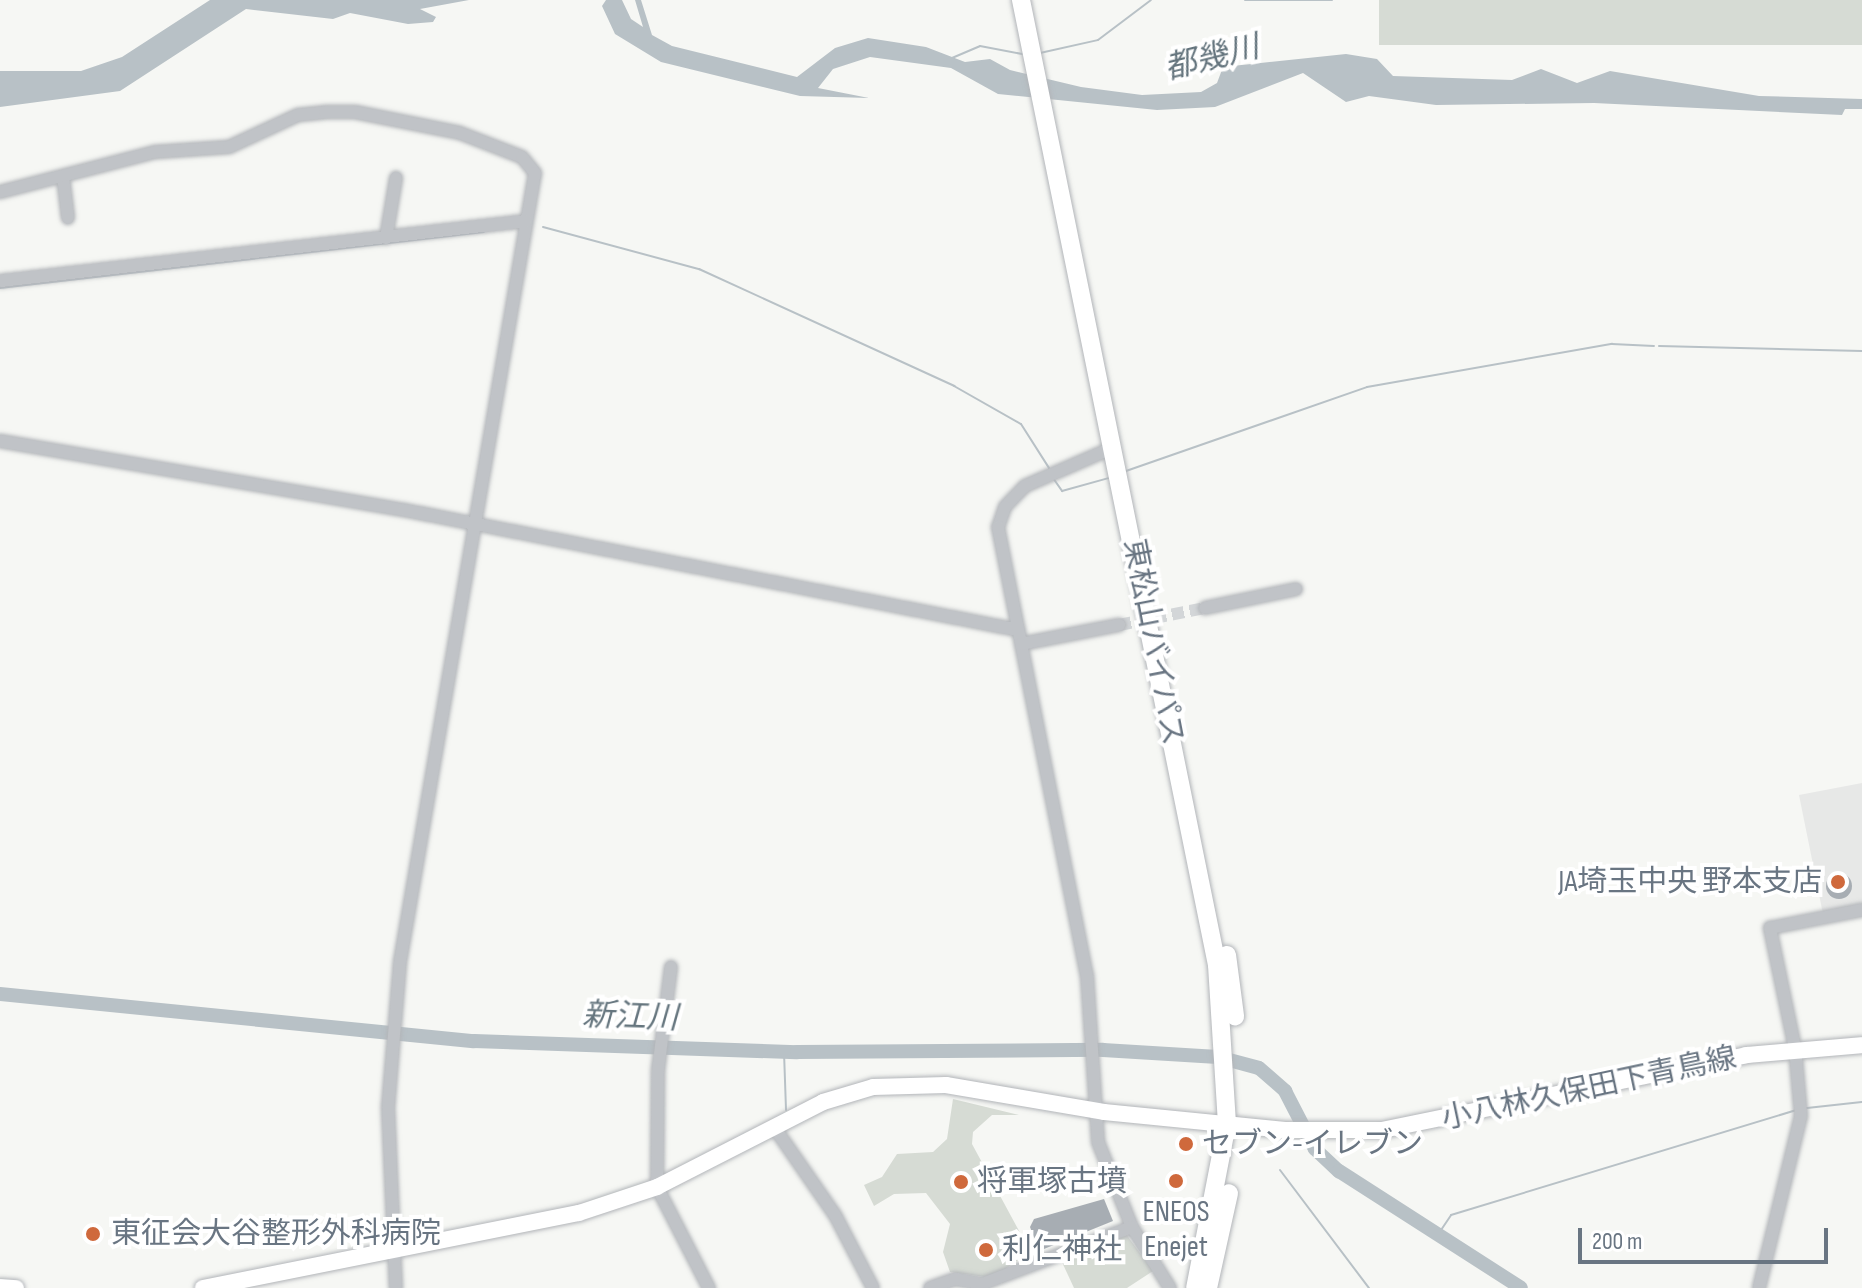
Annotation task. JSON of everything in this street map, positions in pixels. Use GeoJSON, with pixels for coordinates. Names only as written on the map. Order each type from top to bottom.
{"type":"FeatureCollection","features":[{"type":"Feature","properties":{"kind":"highway","name":"東松山バイパス"},"geometry":{"type":"LineString","coordinates":[[1021,0],[1071,220],[1233,983],[1232,1181],[1208,1288]]}},
{"type":"Feature","properties":{"kind":"highway","name":"東松山バイパス"},"geometry":{"type":"LineString","coordinates":[[1032,0],[1112,448],[1231,1043]]}},
{"type":"Feature","properties":{"kind":"highway","name":"東松山バイパス"},"geometry":{"type":"LineString","coordinates":[[1195,1288],[1232,1125]]}},
{"type":"Feature","properties":{"kind":"main road","name":"小八林久保田下青鳥線"},"geometry":{"type":"LineString","coordinates":[[203,1288],[247,1284],[579,1213],[657,1187],[848,1093],[918,1083],[1096,1111],[1232,1125],[1325,1131],[1402,1128],[1795,1048],[1862,1045]]}},
{"type":"Feature","properties":{"kind":"main road"},"geometry":{"type":"LineString","coordinates":[[0,1287],[16,1288]]}},
{"type":"Feature","properties":{"kind":"street"},"geometry":{"type":"LineString","coordinates":[[0,192],[155,152],[229,147],[298,115],[355,112],[460,133],[522,157],[535,173],[393,1029],[390,1058],[391,1251],[396,1288]]}},
{"type":"Feature","properties":{"kind":"street"},"geometry":{"type":"LineString","coordinates":[[63,176],[68,218]]}},
{"type":"Feature","properties":{"kind":"street"},"geometry":{"type":"LineString","coordinates":[[386,238],[396,178]]}},
{"type":"Feature","properties":{"kind":"street"},"geometry":{"type":"LineString","coordinates":[[0,281],[526,221]]}},
{"type":"Feature","properties":{"kind":"street"},"geometry":{"type":"LineString","coordinates":[[0,441],[475,524],[1018,630]]}},
{"type":"Feature","properties":{"kind":"street"},"geometry":{"type":"LineString","coordinates":[[1112,448],[1037,478],[1014,495],[1000,517],[1093,1037],[1098,1142],[1132,1227],[1170,1288]]}},
{"type":"Feature","properties":{"kind":"street"},"geometry":{"type":"LineString","coordinates":[[1205,608],[1296,589]]}},
{"type":"Feature","properties":{"kind":"street"},"geometry":{"type":"LineString","coordinates":[[1021,644],[1119,625]]}},
{"type":"Feature","properties":{"kind":"street"},"geometry":{"type":"LineString","coordinates":[[1759,1288],[1801,1116],[1795,1048],[1770,928],[1862,910]]}},
{"type":"Feature","properties":{"kind":"street"},"geometry":{"type":"LineString","coordinates":[[671,967],[658,1070],[657,1187],[709,1288]]}},
{"type":"Feature","properties":{"kind":"street"},"geometry":{"type":"LineString","coordinates":[[774,1127],[835,1215],[873,1288]]}},
{"type":"Feature","properties":{"kind":"street"},"geometry":{"type":"LineString","coordinates":[[930,1288],[955,1279],[982,1284],[1132,1227]]}},
{"type":"Feature","properties":{"kind":"shaded area"},"geometry":{"type":"Polygon","coordinates":[[[210,0],[469,0],[420,9],[436,17],[433,22],[408,24],[350,13],[333,19],[246,9],[120,91],[0,107],[0,71],[81,71],[122,57],[210,0]]]}},
{"type":"Feature","properties":{"kind":"shaded area"},"geometry":{"type":"Polygon","coordinates":[[[606,0],[622,0],[631,19],[643,27],[635,0],[641,0],[652,35],[672,46],[797,77],[835,48],[868,38],[926,47],[965,62],[990,59],[1010,70],[1081,87],[1142,95],[1201,92],[1217,83],[1223,67],[1346,54],[1377,59],[1393,76],[1512,80],[1541,69],[1577,83],[1610,71],[1759,96],[1862,99],[1862,109],[1845,109],[1842,115],[1594,103],[1436,105],[1369,96],[1346,102],[1303,73],[1215,107],[1157,110],[998,94],[951,68],[870,57],[833,69],[818,88],[869,98],[800,96],[661,62],[615,34],[602,6],[606,0]]]}},
{"type":"Feature","properties":{"kind":"shaded area"},"geometry":{"type":"Polygon","coordinates":[[[1379,0],[1862,0],[1862,45],[1379,45],[1379,0]]]}},
{"type":"Feature","properties":{"kind":"shaded area"},"geometry":{"type":"Polygon","coordinates":[[[1862,783],[1862,906],[1823,914],[1799,795],[1862,783]]]}},
{"type":"Feature","properties":{"kind":"shaded area"},"geometry":{"type":"Polygon","coordinates":[[[953,1099],[1019,1115],[992,1115],[973,1132],[972,1144],[1025,1242],[1018,1260],[993,1278],[950,1272],[943,1252],[950,1224],[926,1193],[894,1194],[874,1206],[864,1185],[882,1177],[897,1154],[933,1152],[947,1139],[953,1099]]]}},
{"type":"Feature","properties":{"kind":"shaded area"},"geometry":{"type":"Polygon","coordinates":[[[1126,1234],[1153,1271],[1127,1288],[1074,1288],[1061,1260],[1126,1234]]]}},
{"type":"Feature","properties":{"kind":"building","name":"JA埼玉中央 野本支店"},"geometry":{"type":"Polygon","coordinates":[[[1839,873],[1848,877],[1852,886],[1848,895],[1839,899],[1830,895],[1826,886],[1830,877],[1839,873]]]}},
{"type":"Feature","properties":{"kind":"building"},"geometry":{"type":"Polygon","coordinates":[[[1104,1199],[1113,1221],[1039,1251],[1030,1227],[1034,1219],[1104,1199]]]}},
{"type":"Feature","properties":{"kind":"waterway"},"geometry":{"type":"LineString","coordinates":[[1040,53],[1098,40],[1151,0]]}},
{"type":"Feature","properties":{"kind":"waterway"},"geometry":{"type":"LineString","coordinates":[[1245,0],[1332,0]]}},
{"type":"Feature","properties":{"kind":"waterway"},"geometry":{"type":"LineString","coordinates":[[952,58],[980,46],[1022,54]]}},
{"type":"Feature","properties":{"kind":"waterway"},"geometry":{"type":"LineString","coordinates":[[543,227],[699,269],[954,386],[1021,424],[1049,468]]}},
{"type":"Feature","properties":{"kind":"waterway"},"geometry":{"type":"LineString","coordinates":[[0,288],[484,232]]}},
{"type":"Feature","properties":{"kind":"waterway"},"geometry":{"type":"LineString","coordinates":[[1126,471],[1367,387],[1612,344],[1654,346]]}},
{"type":"Feature","properties":{"kind":"waterway"},"geometry":{"type":"LineString","coordinates":[[1659,346],[1862,351]]}},
{"type":"Feature","properties":{"kind":"waterway"},"geometry":{"type":"LineString","coordinates":[[1053,478],[1062,491],[1109,478]]}},
{"type":"Feature","properties":{"kind":"waterway","name":"新江川"},"geometry":{"type":"LineString","coordinates":[[0,994],[474,1041],[797,1052],[1103,1050],[1218,1057],[1259,1068],[1285,1091],[1315,1149],[1339,1171],[1521,1288]]}},
{"type":"Feature","properties":{"kind":"waterway"},"geometry":{"type":"LineString","coordinates":[[784,1052],[786,1110]]}},
{"type":"Feature","properties":{"kind":"waterway"},"geometry":{"type":"LineString","coordinates":[[1807,1108],[1862,1102]]}},
{"type":"Feature","properties":{"kind":"waterway"},"geometry":{"type":"LineString","coordinates":[[1437,1236],[1451,1215],[1796,1110]]}},
{"type":"Feature","properties":{"kind":"waterway"},"geometry":{"type":"LineString","coordinates":[[1280,1170],[1369,1288]]}},
{"type":"Feature","properties":{"kind":"tunnel"},"geometry":{"type":"LineString","coordinates":[[1119,625],[1205,608]]}},
{"type":"Feature","properties":{"kind":"place","name":"JA埼玉中央 野本支店"},"geometry":{"type":"Point","coordinates":[1838,882]}},
{"type":"Feature","properties":{"kind":"place","name":"セブン-イレブン"},"geometry":{"type":"Point","coordinates":[1186,1144]}},
{"type":"Feature","properties":{"kind":"place","name":"ENEOS Enejet"},"geometry":{"type":"Point","coordinates":[1176,1181]}},
{"type":"Feature","properties":{"kind":"place","name":"将軍塚古墳"},"geometry":{"type":"Point","coordinates":[961,1182]}},
{"type":"Feature","properties":{"kind":"place","name":"東征会大谷整形外科病院"},"geometry":{"type":"Point","coordinates":[93,1234]}},
{"type":"Feature","properties":{"kind":"place","name":"利仁神社"},"geometry":{"type":"Point","coordinates":[986,1250]}},
{"type":"Feature","properties":{"kind":"water label","name":"都幾川"},"geometry":{"type":"Point","coordinates":[1212,59]}}]}
